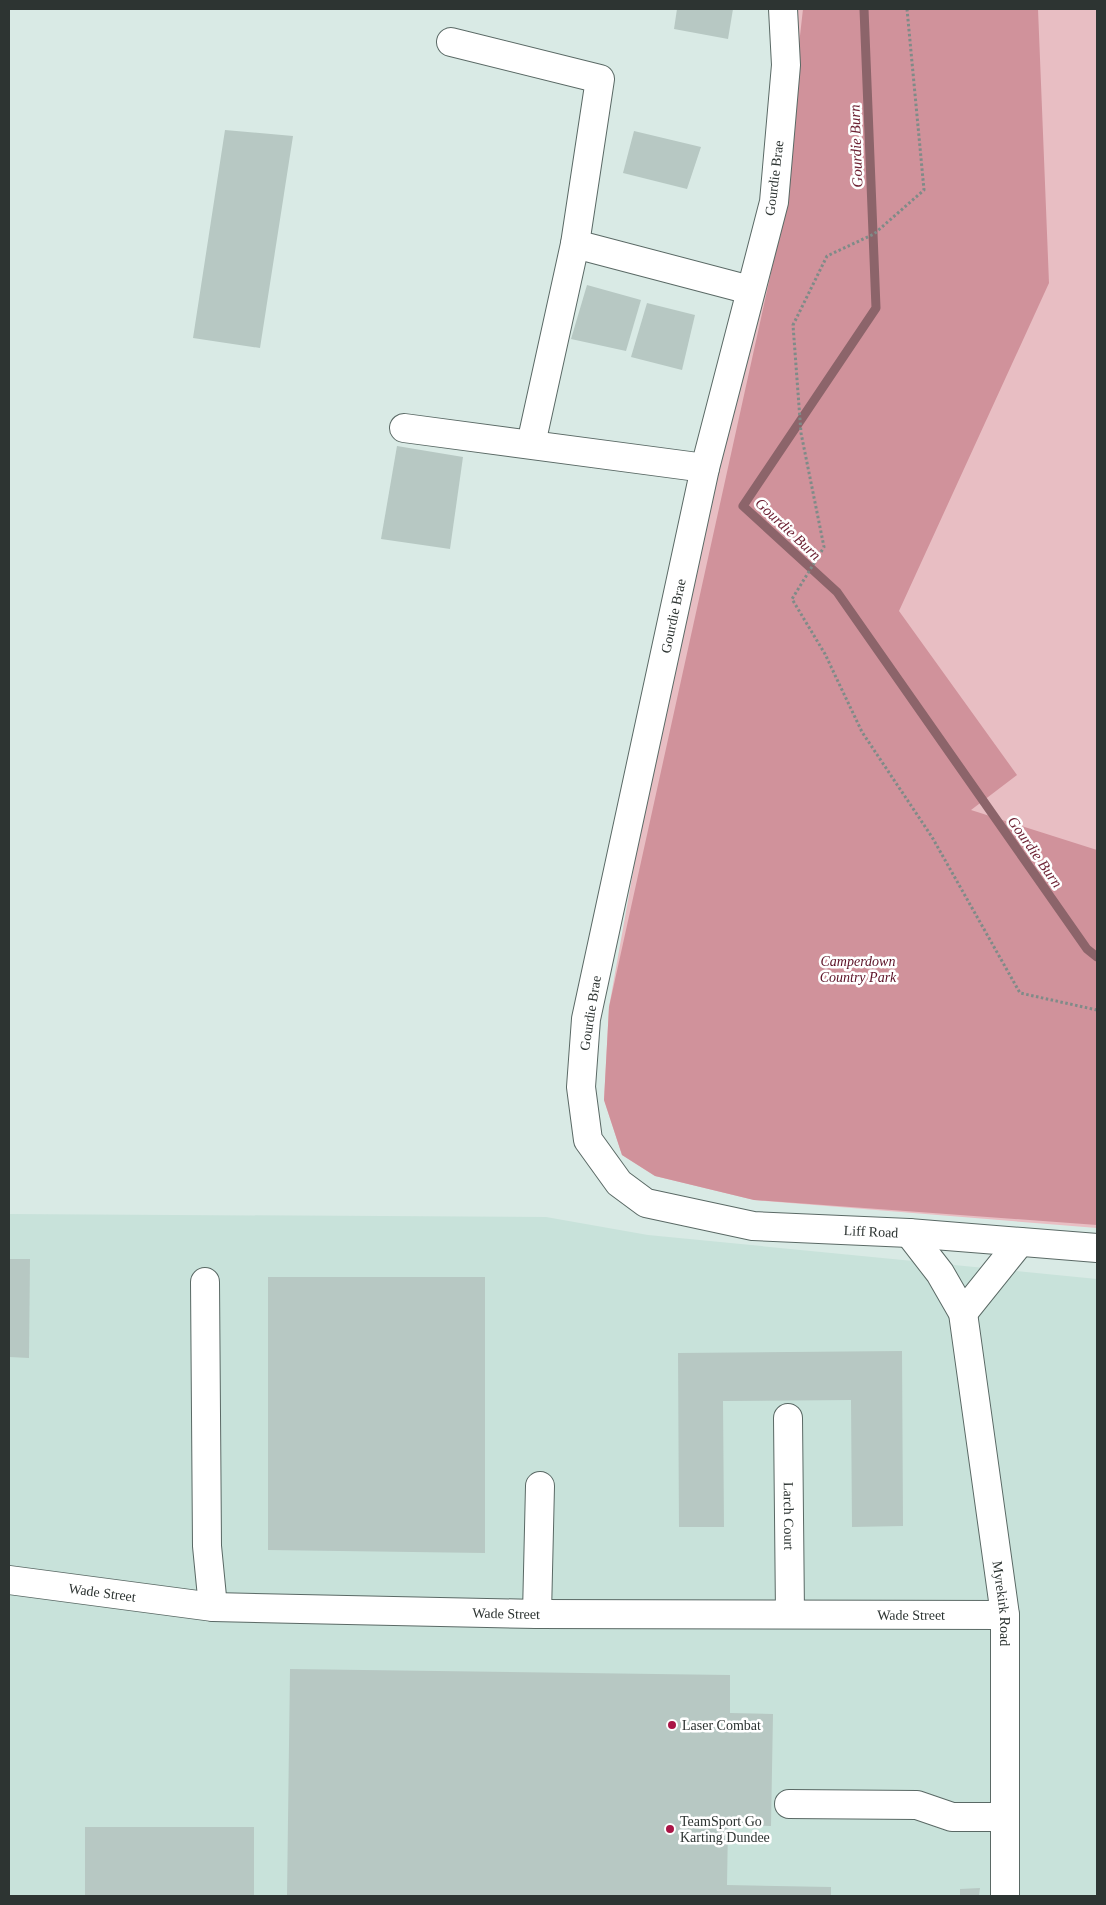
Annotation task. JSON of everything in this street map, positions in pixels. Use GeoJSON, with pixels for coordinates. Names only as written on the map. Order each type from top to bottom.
{"type":"FeatureCollection","features":[{"type":"Feature","properties":{"kind":"street","name":"Gourdie Brae"},"geometry":{"type":"LineString","coordinates":[[646,1204],[619,1183],[588,1140],[581,1078],[586,1019],[705,468],[774,202],[786,65],[783,9]]}},
{"type":"Feature","properties":{"kind":"street"},"geometry":{"type":"LineString","coordinates":[[452,42],[600,79],[575,244],[531,444]]}},
{"type":"Feature","properties":{"kind":"street"},"geometry":{"type":"LineString","coordinates":[[575,244],[750,290]]}},
{"type":"Feature","properties":{"kind":"street"},"geometry":{"type":"LineString","coordinates":[[404,428],[705,468]]}},
{"type":"Feature","properties":{"kind":"street","name":"Liff Road"},"geometry":{"type":"LineString","coordinates":[[646,1204],[753,1226],[909,1233],[1097,1248]]}},
{"type":"Feature","properties":{"kind":"street","name":"Myrekirk Road"},"geometry":{"type":"LineString","coordinates":[[909,1233],[940,1272],[963,1313],[1005,1615],[1005,1896]]}},
{"type":"Feature","properties":{"kind":"street"},"geometry":{"type":"LineString","coordinates":[[963,1313],[1020,1242]]}},
{"type":"Feature","properties":{"kind":"street"},"geometry":{"type":"LineString","coordinates":[[205,1282],[207,1546],[213,1607]]}},
{"type":"Feature","properties":{"kind":"street","name":"Larch Court"},"geometry":{"type":"LineString","coordinates":[[788,1418],[790,1614]]}},
{"type":"Feature","properties":{"kind":"street"},"geometry":{"type":"LineString","coordinates":[[537,1614],[540,1486]]}},
{"type":"Feature","properties":{"kind":"street","name":"Wade Street"},"geometry":{"type":"LineString","coordinates":[[9,1580],[213,1607],[537,1614],[1005,1615]]}},
{"type":"Feature","properties":{"kind":"street"},"geometry":{"type":"LineString","coordinates":[[789,1804],[917,1805],[952,1817],[1005,1817]]}},
{"type":"Feature","properties":{"kind":"path"},"geometry":{"type":"LineString","coordinates":[[907,9],[924,190],[874,234],[827,256],[793,325],[801,433],[824,547],[792,599],[825,654],[862,732],[932,836],[1020,993],[1097,1010]]}},
{"type":"Feature","properties":{"kind":"shaded area"},"geometry":{"type":"Polygon","coordinates":[[[9,1214],[546,1217],[648,1235],[1097,1279],[1097,1896],[9,1896],[9,1214]]]}},
{"type":"Feature","properties":{"kind":"green space","name":"Camperdown Country Park"},"geometry":{"type":"Polygon","coordinates":[[[783,9],[1097,9],[1097,1228],[754,1200],[655,1176],[622,1155],[604,1100],[609,1007],[705,468],[774,202],[783,9]]]}},
{"type":"Feature","properties":{"kind":"green space","name":"Camperdown Country Park"},"geometry":{"type":"Polygon","coordinates":[[[803,9],[1038,9],[1049,283],[899,611],[1017,775],[971,810],[1097,850],[1097,1225],[754,1200],[655,1176],[622,1155],[604,1100],[609,1007],[776,250],[803,9]]]}},
{"type":"Feature","properties":{"kind":"building"},"geometry":{"type":"Polygon","coordinates":[[[677,9],[733,9],[728,39],[674,29],[677,9]]]}},
{"type":"Feature","properties":{"kind":"building"},"geometry":{"type":"Polygon","coordinates":[[[225,130],[293,136],[260,348],[193,338],[225,130]]]}},
{"type":"Feature","properties":{"kind":"building"},"geometry":{"type":"Polygon","coordinates":[[[634,131],[701,147],[687,189],[623,173],[634,131]]]}},
{"type":"Feature","properties":{"kind":"building"},"geometry":{"type":"Polygon","coordinates":[[[587,285],[641,300],[626,351],[571,339],[587,285]]]}},
{"type":"Feature","properties":{"kind":"building"},"geometry":{"type":"Polygon","coordinates":[[[647,303],[695,315],[682,370],[631,357],[647,303]]]}},
{"type":"Feature","properties":{"kind":"building"},"geometry":{"type":"Polygon","coordinates":[[[397,446],[463,457],[450,549],[381,539],[397,446]]]}},
{"type":"Feature","properties":{"kind":"building"},"geometry":{"type":"Polygon","coordinates":[[[9,1259],[30,1259],[29,1358],[9,1357],[9,1259]]]}},
{"type":"Feature","properties":{"kind":"building"},"geometry":{"type":"Polygon","coordinates":[[[268,1277],[485,1277],[485,1553],[268,1550],[268,1277]]]}},
{"type":"Feature","properties":{"kind":"building"},"geometry":{"type":"Polygon","coordinates":[[[902,1351],[903,1526],[852,1527],[851,1400],[723,1401],[724,1527],[679,1527],[678,1353],[902,1351]]]}},
{"type":"Feature","properties":{"kind":"building"},"geometry":{"type":"Polygon","coordinates":[[[290,1669],[730,1675],[730,1713],[773,1714],[771,1826],[728,1825],[727,1885],[831,1887],[831,1896],[287,1896],[290,1669]]]}},
{"type":"Feature","properties":{"kind":"building"},"geometry":{"type":"Polygon","coordinates":[[[85,1827],[254,1827],[254,1896],[85,1896],[85,1827]]]}},
{"type":"Feature","properties":{"kind":"building"},"geometry":{"type":"Polygon","coordinates":[[[980,1888],[979,1896],[960,1896],[960,1889],[980,1888]]]}},
{"type":"Feature","properties":{"kind":"waterway","name":"Gourdie Burn"},"geometry":{"type":"LineString","coordinates":[[864,9],[876,308],[743,506],[837,592],[1087,949],[1097,957]]}},
{"type":"Feature","properties":{"kind":"place","name":"Laser Combat"},"geometry":{"type":"Point","coordinates":[672,1725]}},
{"type":"Feature","properties":{"kind":"place","name":"TeamSport Go Karting Dundee"},"geometry":{"type":"Point","coordinates":[670,1829]}}]}
